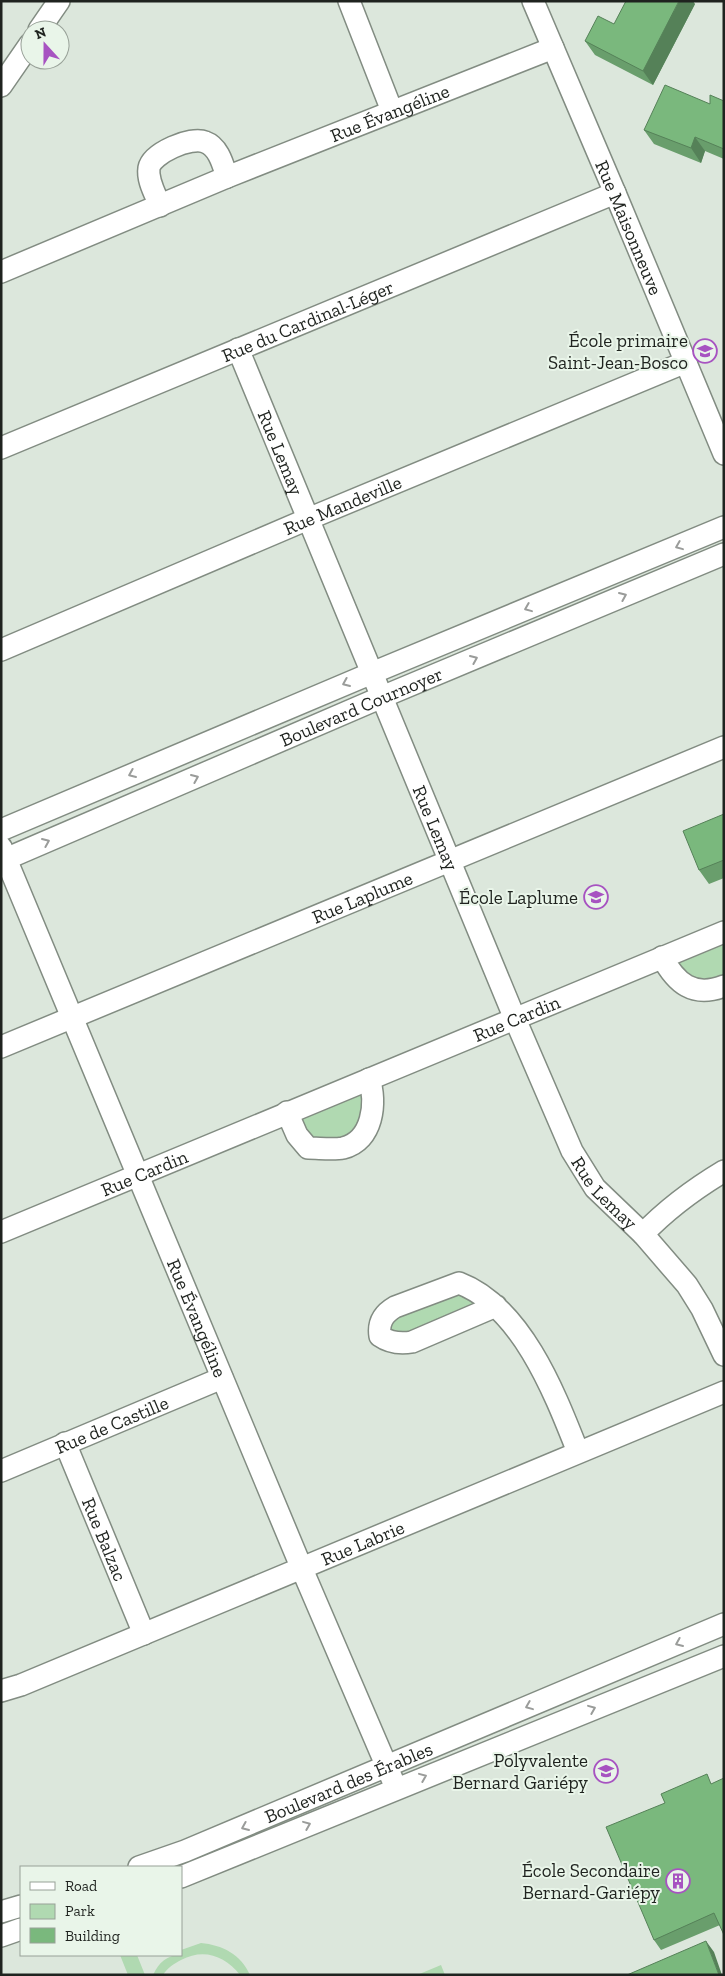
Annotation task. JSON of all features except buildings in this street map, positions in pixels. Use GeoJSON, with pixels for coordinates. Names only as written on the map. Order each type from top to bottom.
{"type":"FeatureCollection","features":[{"type":"Feature","properties":{"kind":"street"},"geometry":{"type":"LineString","coordinates":[[46,20],[59,1]]}},
{"type":"Feature","properties":{"kind":"street"},"geometry":{"type":"LineString","coordinates":[[349,1],[392,111]]}},
{"type":"Feature","properties":{"kind":"street","name":"Rue Maisonneuve"},"geometry":{"type":"LineString","coordinates":[[533,1],[616,193],[724,454]]}},
{"type":"Feature","properties":{"kind":"street","name":"Rue Évangéline"},"geometry":{"type":"LineString","coordinates":[[1,272],[227,177],[553,48]]}},
{"type":"Feature","properties":{"kind":"street"},"geometry":{"type":"LineString","coordinates":[[1,86],[20,58]]}},
{"type":"Feature","properties":{"kind":"street"},"geometry":{"type":"LineString","coordinates":[[160,206],[149,177],[149,167],[155,159],[177,145],[193,140],[205,141],[214,148],[227,177]]}},
{"type":"Feature","properties":{"kind":"street","name":"Rue du Cardinal-Léger"},"geometry":{"type":"LineString","coordinates":[[1,448],[616,193]]}},
{"type":"Feature","properties":{"kind":"street","name":"Rue Lemay"},"geometry":{"type":"LineString","coordinates":[[238,349],[515,1020],[578,1163],[595,1188],[643,1234],[687,1285],[702,1309],[724,1355]]}},
{"type":"Feature","properties":{"kind":"street","name":"Rue Mandeville"},"geometry":{"type":"LineString","coordinates":[[1,650],[308,519],[686,362]]}},
{"type":"Feature","properties":{"kind":"street","name":"Boulevard Cournoyer"},"geometry":{"type":"LineString","coordinates":[[1,830],[372,672],[724,527]]}},
{"type":"Feature","properties":{"kind":"street","name":"Boulevard Cournoyer"},"geometry":{"type":"LineString","coordinates":[[3,856],[724,554]]}},
{"type":"Feature","properties":{"kind":"street","name":"Rue Laplume"},"geometry":{"type":"LineString","coordinates":[[1,1047],[449,860],[724,748]]}},
{"type":"Feature","properties":{"kind":"street","name":"Rue Évangéline"},"geometry":{"type":"LineString","coordinates":[[3,856],[138,1174],[302,1569],[396,1788]]}},
{"type":"Feature","properties":{"kind":"street","name":"Rue Cardin"},"geometry":{"type":"LineString","coordinates":[[1,1232],[724,932]]}},
{"type":"Feature","properties":{"kind":"street"},"geometry":{"type":"LineString","coordinates":[[662,957],[669,970],[688,987],[702,991],[724,986]]}},
{"type":"Feature","properties":{"kind":"street"},"geometry":{"type":"LineString","coordinates":[[287,1112],[298,1135],[308,1148],[343,1148],[354,1144],[368,1126],[372,1115],[374,1096],[368,1079]]}},
{"type":"Feature","properties":{"kind":"street"},"geometry":{"type":"LineString","coordinates":[[643,1234],[692,1190],[724,1171]]}},
{"type":"Feature","properties":{"kind":"street"},"geometry":{"type":"LineString","coordinates":[[496,1306],[412,1342],[387,1341],[380,1336],[379,1327],[386,1312],[395,1307],[459,1283],[478,1292],[496,1306],[542,1368],[556,1396],[578,1452]]}},
{"type":"Feature","properties":{"kind":"street","name":"Rue de Castille"},"geometry":{"type":"LineString","coordinates":[[1,1470],[222,1378]]}},
{"type":"Feature","properties":{"kind":"street","name":"Rue Labrie"},"geometry":{"type":"LineString","coordinates":[[1,1691],[21,1685],[302,1569],[465,1498],[724,1392]]}},
{"type":"Feature","properties":{"kind":"street","name":"Rue Balzac"},"geometry":{"type":"LineString","coordinates":[[65,1443],[144,1634]]}},
{"type":"Feature","properties":{"kind":"street","name":"Boulevard des Érables"},"geometry":{"type":"LineString","coordinates":[[142,1866],[185,1852],[387,1767],[453,1737],[724,1624]]}},
{"type":"Feature","properties":{"kind":"street","name":"Boulevard des Érables"},"geometry":{"type":"LineString","coordinates":[[182,1876],[396,1788],[724,1658]]}},
{"type":"Feature","properties":{"kind":"street"},"geometry":{"type":"LineString","coordinates":[[1,1912],[20,1906]]}},
{"type":"Feature","properties":{"kind":"street"},"geometry":{"type":"LineString","coordinates":[[1,1936],[20,1929]]}},
{"type":"Feature","properties":{"kind":"green space"},"geometry":{"type":"Polygon","coordinates":[[[724,935],[724,984],[702,990],[664,961],[724,935]]]}},
{"type":"Feature","properties":{"kind":"green space"},"geometry":{"type":"Polygon","coordinates":[[[371,1085],[368,1126],[320,1148],[292,1116],[371,1085]]]}},
{"type":"Feature","properties":{"kind":"green space"},"geometry":{"type":"Polygon","coordinates":[[[459,1285],[491,1305],[387,1339],[388,1314],[459,1285]]]}},
{"type":"Feature","properties":{"kind":"green space"},"geometry":{"type":"Polygon","coordinates":[[[201,1943],[223,1948],[242,1961],[250,1975],[240,1975],[228,1963],[206,1954],[190,1956],[174,1964],[163,1975],[153,1975],[164,1960],[172,1956],[182,1956],[182,1950],[201,1943]]]}},
{"type":"Feature","properties":{"kind":"green space"},"geometry":{"type":"Polygon","coordinates":[[[120,1956],[137,1956],[145,1975],[128,1975],[120,1956]]]}},
{"type":"Feature","properties":{"kind":"green space"},"geometry":{"type":"Polygon","coordinates":[[[441,1965],[445,1975],[417,1975],[441,1965]]]}},
{"type":"Feature","properties":{"kind":"place","name":"École primaire Saint-Jean-Bosco"},"geometry":{"type":"Point","coordinates":[705,351]}},
{"type":"Feature","properties":{"kind":"place","name":"École Laplume"},"geometry":{"type":"Point","coordinates":[596,897]}},
{"type":"Feature","properties":{"kind":"place","name":"Polyvalente Bernard Gariépy"},"geometry":{"type":"Point","coordinates":[606,1771]}},
{"type":"Feature","properties":{"kind":"place","name":"École Secondaire Bernard-Gariépy"},"geometry":{"type":"Point","coordinates":[678,1881]}}]}
